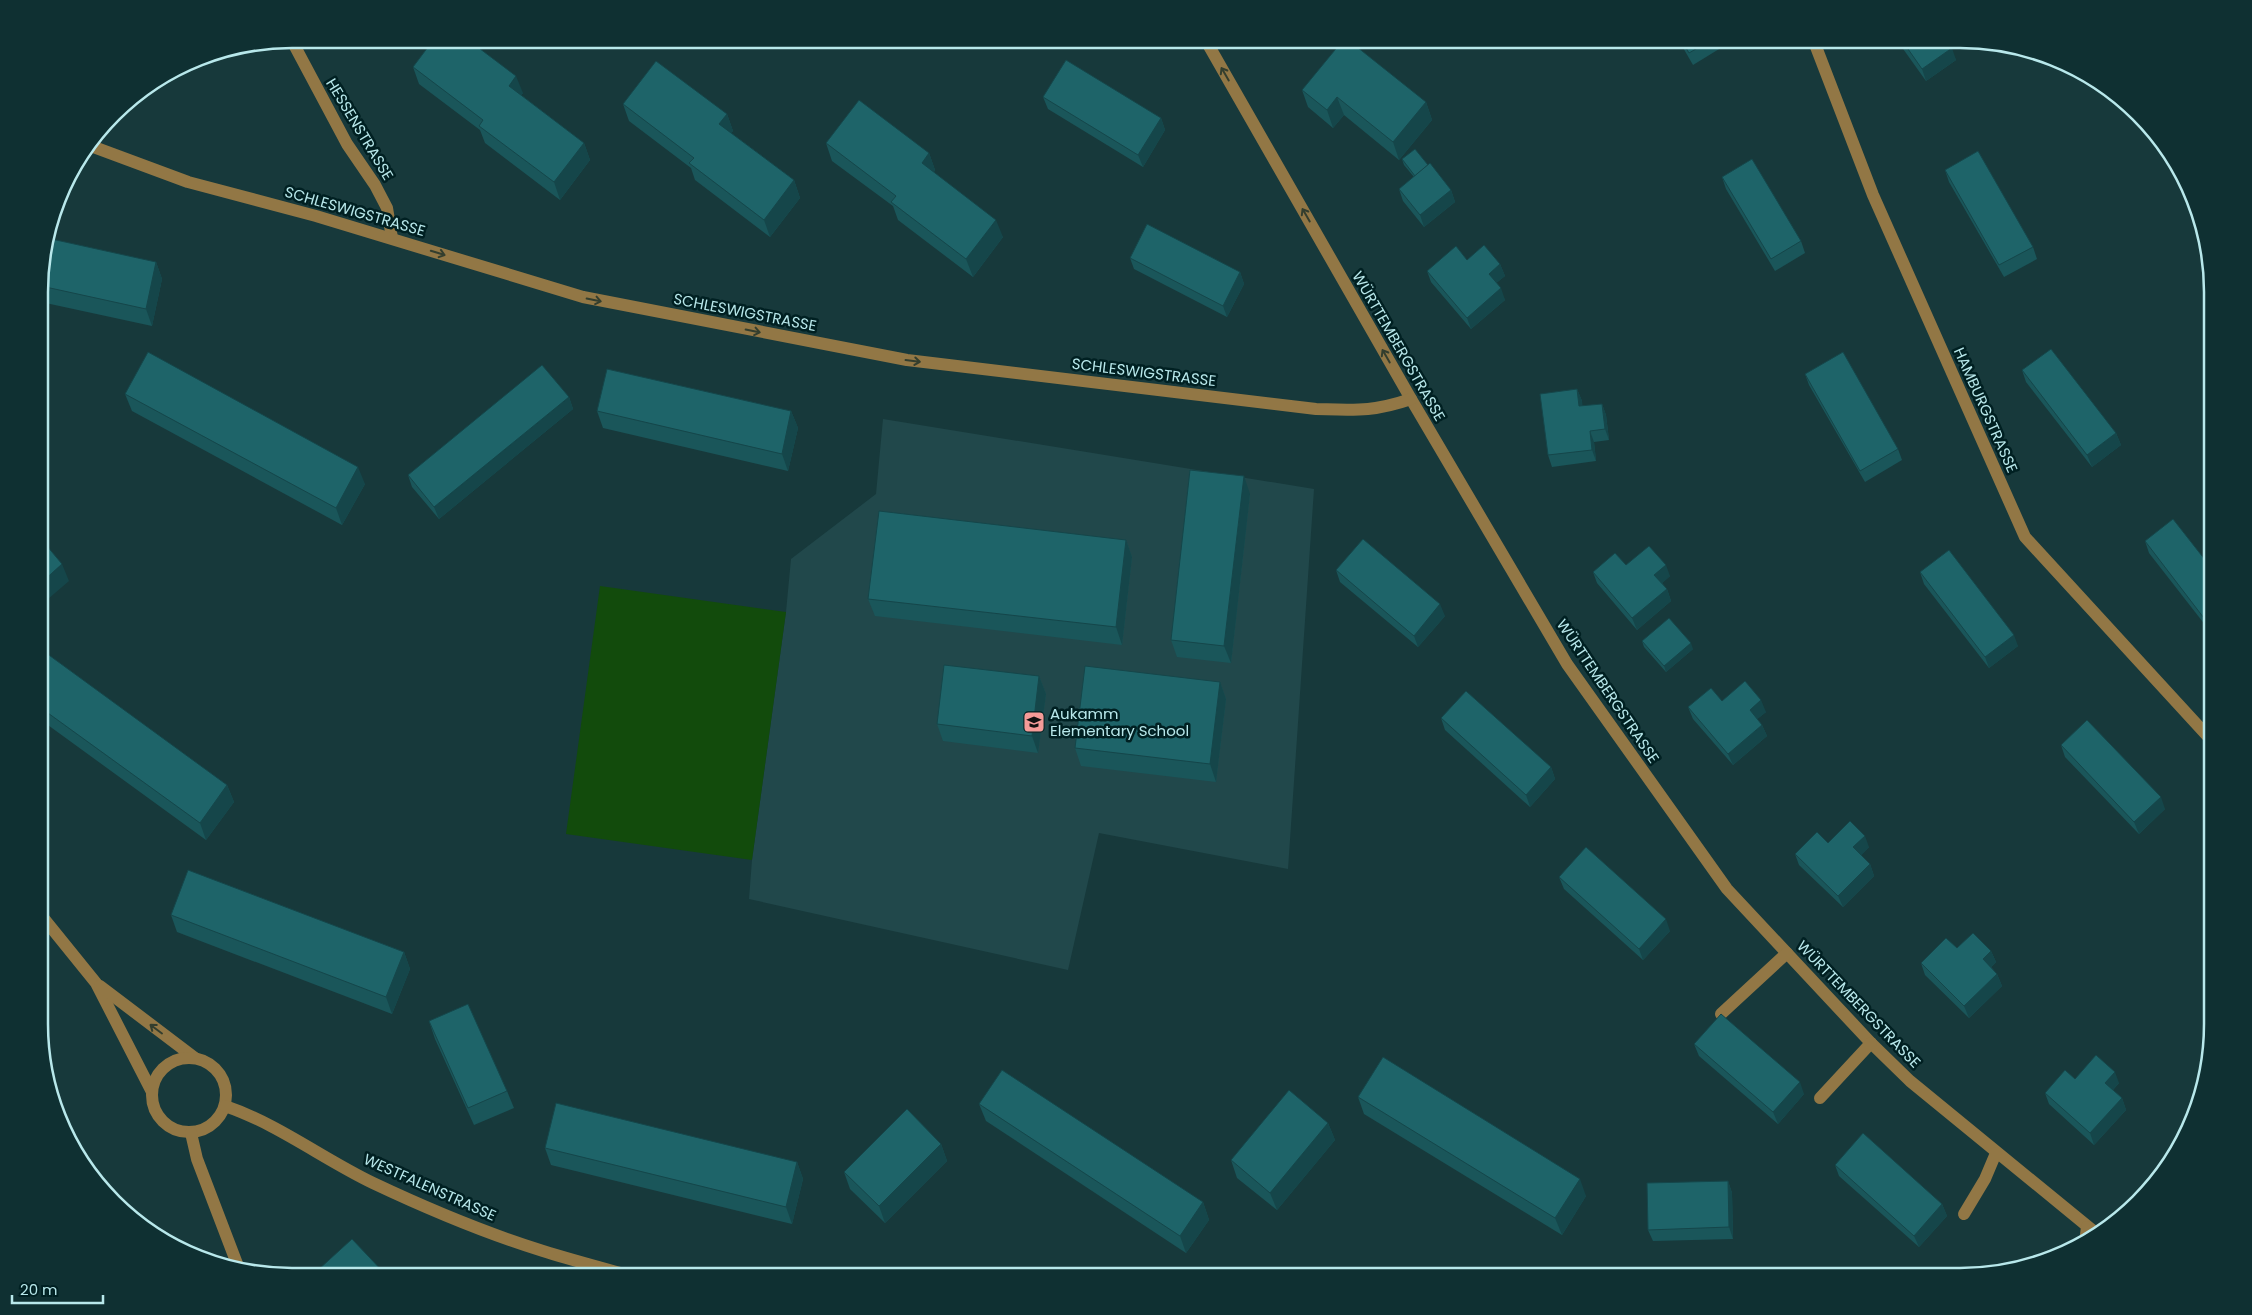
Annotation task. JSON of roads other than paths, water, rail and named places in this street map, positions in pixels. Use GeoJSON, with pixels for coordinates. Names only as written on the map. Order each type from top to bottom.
{"type":"FeatureCollection","features":[{"type":"Feature","properties":{"kind":"street","name":"HESSENSTRASSE"},"geometry":{"type":"LineString","coordinates":[[296,48],[347,144],[375,185],[387,208],[392,238]]}},
{"type":"Feature","properties":{"kind":"street","name":"WÜRTTEMBERGSTRASSE"},"geometry":{"type":"LineString","coordinates":[[1210,48],[1410,399],[1567,664],[1727,889],[1871,1043],[1910,1081],[2090,1230]]}},
{"type":"Feature","properties":{"kind":"street","name":"HAMBURGSTRASSE"},"geometry":{"type":"LineString","coordinates":[[1816,48],[1872,195],[2025,537],[2204,732]]}},
{"type":"Feature","properties":{"kind":"street","name":"SCHLESWIGSTRASSE"},"geometry":{"type":"LineString","coordinates":[[95,147],[188,182],[392,238],[583,298],[907,360],[1316,409],[1367,411],[1386,408],[1410,399]]}},
{"type":"Feature","properties":{"kind":"street"},"geometry":{"type":"LineString","coordinates":[[48,924],[96,983],[152,1092]]}},
{"type":"Feature","properties":{"kind":"street"},"geometry":{"type":"LineString","coordinates":[[1721,1014],[1787,953]]}},
{"type":"Feature","properties":{"kind":"street"},"geometry":{"type":"LineString","coordinates":[[96,983],[195,1058],[207,1062],[217,1070],[223,1081],[226,1093],[225,1106],[220,1116],[212,1124],[202,1130],[191,1133],[178,1131],[167,1125],[158,1116],[153,1104],[152,1092],[155,1080],[162,1070],[171,1063],[195,1058]]}},
{"type":"Feature","properties":{"kind":"street"},"geometry":{"type":"LineString","coordinates":[[1820,1098],[1871,1043]]}},
{"type":"Feature","properties":{"kind":"street","name":"WESTFALENSTRASSE"},"geometry":{"type":"LineString","coordinates":[[225,1106],[250,1114],[372,1182],[469,1225],[542,1251],[603,1268]]}},
{"type":"Feature","properties":{"kind":"street"},"geometry":{"type":"LineString","coordinates":[[191,1133],[197,1159],[236,1261]]}},
{"type":"Feature","properties":{"kind":"street"},"geometry":{"type":"LineString","coordinates":[[1964,1214],[1986,1179],[1996,1153]]}},
{"type":"Feature","properties":{"kind":"place","name":"Aukamm Elementary School"},"geometry":{"type":"Point","coordinates":[1034,722]}}]}
